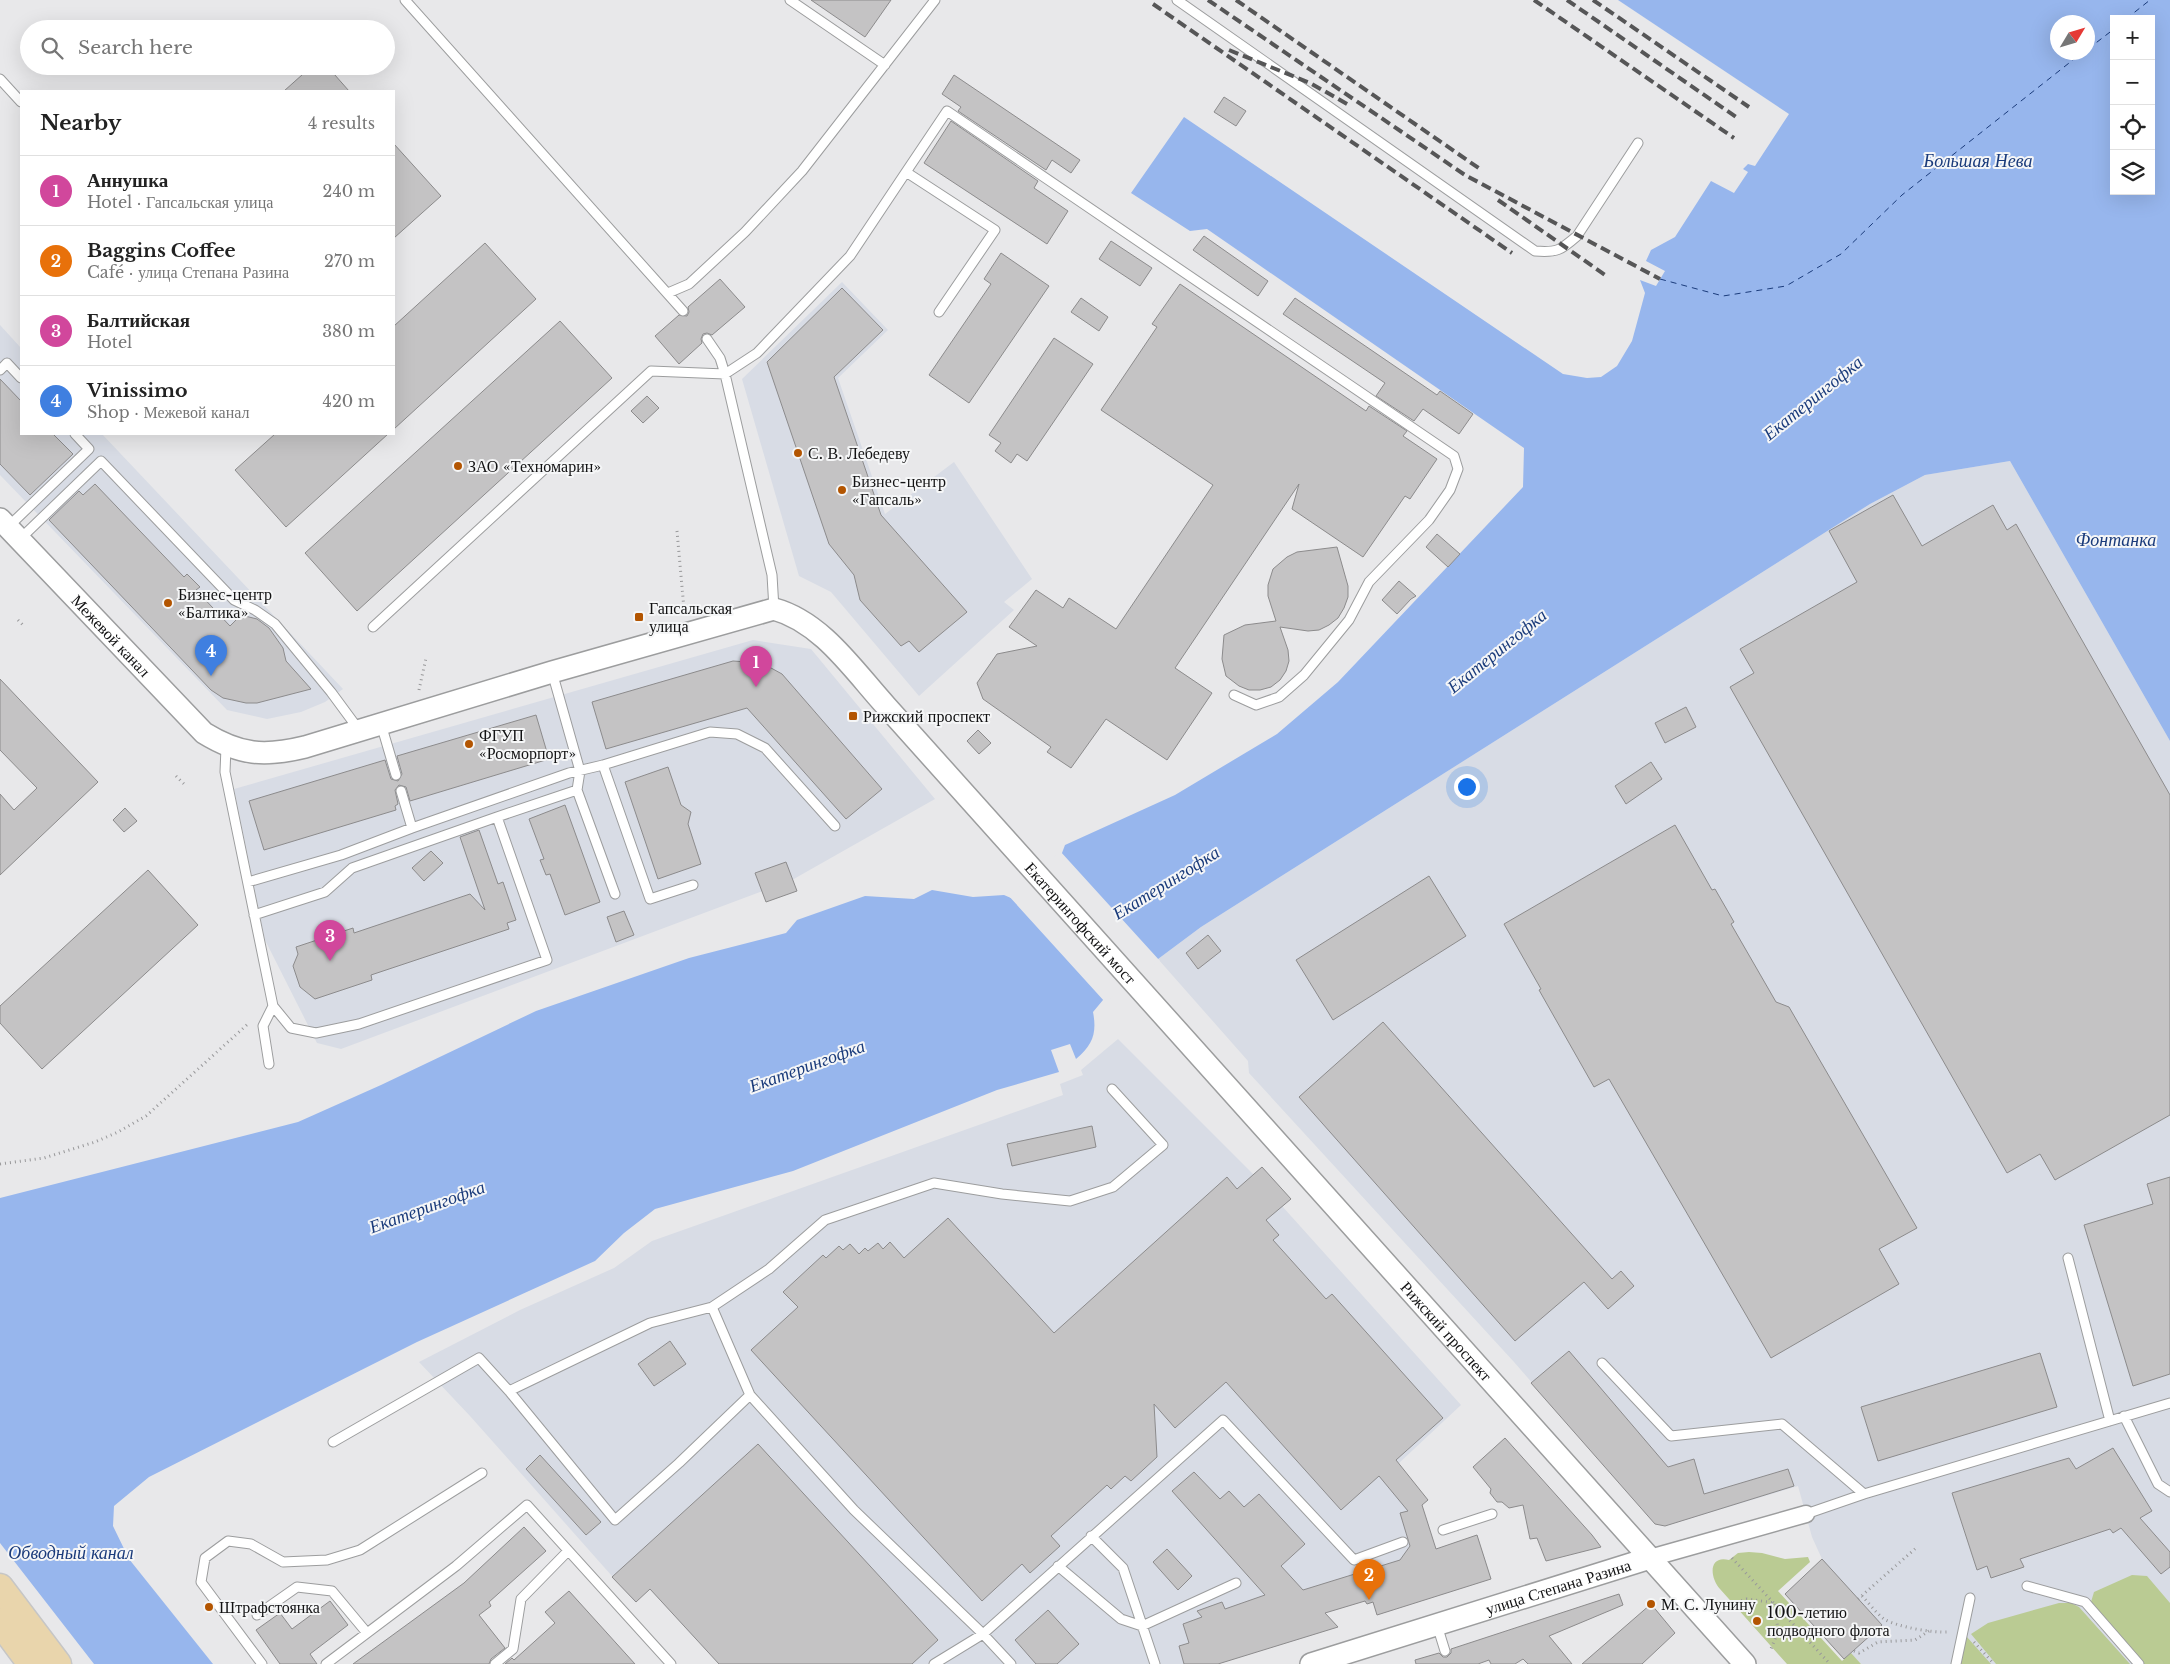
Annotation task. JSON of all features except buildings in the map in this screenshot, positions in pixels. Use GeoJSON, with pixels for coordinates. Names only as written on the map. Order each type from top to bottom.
{"type":"FeatureCollection","features":[{"type":"Feature","properties":{"kind":"main road"},"geometry":{"type":"LineString","coordinates":[[0,1587],[58,1664]]}},
{"type":"Feature","properties":{"kind":"main road"},"geometry":{"type":"LineString","coordinates":[[0,1622],[31,1664]]}},
{"type":"Feature","properties":{"kind":"street","name":"Межевой канал"},"geometry":{"type":"LineString","coordinates":[[9,529],[187,718],[204,733],[226,746]]}},
{"type":"Feature","properties":{"kind":"street"},"geometry":{"type":"LineString","coordinates":[[226,746],[259,754],[279,753],[552,672],[774,609]]}},
{"type":"Feature","properties":{"kind":"street","name":"Екатерингофский мост"},"geometry":{"type":"LineString","coordinates":[[774,609],[791,614],[821,635],[1148,998]]}},
{"type":"Feature","properties":{"kind":"street","name":"Рижский проспект"},"geometry":{"type":"LineString","coordinates":[[1148,998],[1745,1664]]}},
{"type":"Feature","properties":{"kind":"street","name":"улица Степана Разина"},"geometry":{"type":"LineString","coordinates":[[1311,1664],[1650,1558],[1806,1514]]}},
{"type":"Feature","properties":{"kind":"lane"},"geometry":{"type":"LineString","coordinates":[[405,0],[683,311]]}},
{"type":"Feature","properties":{"kind":"lane"},"geometry":{"type":"LineString","coordinates":[[790,0],[886,66]]}},
{"type":"Feature","properties":{"kind":"lane"},"geometry":{"type":"LineString","coordinates":[[668,293],[689,284],[745,232],[802,171],[886,66],[935,0]]}},
{"type":"Feature","properties":{"kind":"lane"},"geometry":{"type":"LineString","coordinates":[[1181,1],[1535,251],[1552,253],[1565,246],[1577,236],[1638,144]]}},
{"type":"Feature","properties":{"kind":"lane"},"geometry":{"type":"LineString","coordinates":[[0,79],[20,101]]}},
{"type":"Feature","properties":{"kind":"lane"},"geometry":{"type":"LineString","coordinates":[[373,627],[651,371],[725,374],[757,353],[850,256],[947,111],[1454,456],[1458,469],[1450,490],[1434,513],[1369,582],[1349,620],[1304,675],[1279,697],[1256,705],[1234,695]]}},
{"type":"Feature","properties":{"kind":"lane"},"geometry":{"type":"LineString","coordinates":[[906,172],[995,230],[939,312]]}},
{"type":"Feature","properties":{"kind":"lane"},"geometry":{"type":"LineString","coordinates":[[707,339],[720,358],[725,374],[772,576],[774,609]]}},
{"type":"Feature","properties":{"kind":"lane"},"geometry":{"type":"LineString","coordinates":[[0,370],[7,363],[20,377]]}},
{"type":"Feature","properties":{"kind":"lane"},"geometry":{"type":"LineString","coordinates":[[9,529],[89,449],[76,435]]}},
{"type":"Feature","properties":{"kind":"lane"},"geometry":{"type":"LineString","coordinates":[[9,529],[100,461],[234,600],[255,610],[275,624],[331,692],[359,730]]}},
{"type":"Feature","properties":{"kind":"lane"},"geometry":{"type":"LineString","coordinates":[[552,672],[580,771],[577,790],[615,894]]}},
{"type":"Feature","properties":{"kind":"lane"},"geometry":{"type":"LineString","coordinates":[[381,723],[396,774]]}},
{"type":"Feature","properties":{"kind":"lane"},"geometry":{"type":"LineString","coordinates":[[248,882],[340,855],[412,828],[580,771],[710,732],[737,734],[765,748],[835,826]]}},
{"type":"Feature","properties":{"kind":"lane"},"geometry":{"type":"LineString","coordinates":[[226,746],[225,772],[272,1006],[290,1028],[316,1033],[359,1024],[547,960],[497,817]]}},
{"type":"Feature","properties":{"kind":"lane"},"geometry":{"type":"LineString","coordinates":[[603,765],[650,899],[693,885]]}},
{"type":"Feature","properties":{"kind":"lane"},"geometry":{"type":"LineString","coordinates":[[254,915],[325,892],[352,868],[577,790]]}},
{"type":"Feature","properties":{"kind":"lane"},"geometry":{"type":"LineString","coordinates":[[401,791],[412,828]]}},
{"type":"Feature","properties":{"kind":"lane"},"geometry":{"type":"LineString","coordinates":[[269,1064],[263,1026],[272,1006]]}},
{"type":"Feature","properties":{"kind":"lane"},"geometry":{"type":"LineString","coordinates":[[509,1391],[650,1324],[712,1307],[769,1269],[825,1220],[934,1183],[1002,1194],[1070,1201],[1113,1187],[1163,1145],[1112,1089]]}},
{"type":"Feature","properties":{"kind":"lane"},"geometry":{"type":"LineString","coordinates":[[2068,1258],[2110,1421]]}},
{"type":"Feature","properties":{"kind":"lane"},"geometry":{"type":"LineString","coordinates":[[712,1307],[750,1395],[854,1510],[984,1634],[1011,1664]]}},
{"type":"Feature","properties":{"kind":"lane"},"geometry":{"type":"LineString","coordinates":[[334,1442],[478,1358],[509,1391],[615,1520],[679,1463],[750,1395]]}},
{"type":"Feature","properties":{"kind":"lane"},"geometry":{"type":"LineString","coordinates":[[1602,1362],[1671,1436],[1782,1424],[1864,1494]]}},
{"type":"Feature","properties":{"kind":"lane"},"geometry":{"type":"LineString","coordinates":[[1806,1514],[1864,1494],[2170,1403]]}},
{"type":"Feature","properties":{"kind":"lane"},"geometry":{"type":"LineString","coordinates":[[2124,1416],[2158,1484],[2170,1492]]}},
{"type":"Feature","properties":{"kind":"lane"},"geometry":{"type":"LineString","coordinates":[[934,1664],[984,1634],[1091,1536],[1134,1502],[1222,1420],[1354,1560],[1403,1542]]}},
{"type":"Feature","properties":{"kind":"lane"},"geometry":{"type":"LineString","coordinates":[[262,1664],[201,1582],[205,1558],[228,1541],[251,1544],[283,1562],[327,1560],[360,1550],[482,1473]]}},
{"type":"Feature","properties":{"kind":"lane"},"geometry":{"type":"LineString","coordinates":[[326,1664],[456,1566],[527,1505],[671,1664]]}},
{"type":"Feature","properties":{"kind":"lane"},"geometry":{"type":"LineString","coordinates":[[1443,1530],[1492,1514]]}},
{"type":"Feature","properties":{"kind":"lane"},"geometry":{"type":"LineString","coordinates":[[1091,1536],[1123,1568],[1155,1664]]}},
{"type":"Feature","properties":{"kind":"lane"},"geometry":{"type":"LineString","coordinates":[[495,1664],[513,1650],[521,1599],[568,1551]]}},
{"type":"Feature","properties":{"kind":"lane"},"geometry":{"type":"LineString","coordinates":[[1058,1566],[1121,1619],[1142,1626],[1236,1583]]}},
{"type":"Feature","properties":{"kind":"lane"},"geometry":{"type":"LineString","coordinates":[[2027,1586],[2085,1602],[2139,1664]]}},
{"type":"Feature","properties":{"kind":"lane"},"geometry":{"type":"LineString","coordinates":[[256,1614],[297,1587],[332,1590],[367,1633]]}},
{"type":"Feature","properties":{"kind":"lane"},"geometry":{"type":"LineString","coordinates":[[1956,1664],[1970,1598]]}},
{"type":"Feature","properties":{"kind":"lane"},"geometry":{"type":"LineString","coordinates":[[1437,1624],[1445,1651]]}},
{"type":"Feature","properties":{"kind":"path"},"geometry":{"type":"LineString","coordinates":[[678,531],[684,608]]}},
{"type":"Feature","properties":{"kind":"path"},"geometry":{"type":"LineString","coordinates":[[18,620],[24,626]]}},
{"type":"Feature","properties":{"kind":"path"},"geometry":{"type":"LineString","coordinates":[[418,690],[426,658]]}},
{"type":"Feature","properties":{"kind":"path"},"geometry":{"type":"LineString","coordinates":[[176,776],[186,786]]}},
{"type":"Feature","properties":{"kind":"path"},"geometry":{"type":"LineString","coordinates":[[0,1164],[44,1158],[95,1142],[118,1132],[146,1116],[262,1012],[272,1006]]}},
{"type":"Feature","properties":{"kind":"path"},"geometry":{"type":"LineString","coordinates":[[1858,1599],[1916,1548]]}},
{"type":"Feature","properties":{"kind":"path"},"geometry":{"type":"LineString","coordinates":[[1732,1558],[1828,1663]]}},
{"type":"Feature","properties":{"kind":"path"},"geometry":{"type":"LineString","coordinates":[[1862,1596],[1883,1618],[1891,1622],[1929,1631],[1962,1630],[1994,1664]]}},
{"type":"Feature","properties":{"kind":"path"},"geometry":{"type":"LineString","coordinates":[[1727,1605],[1747,1599],[1775,1603]]}},
{"type":"Feature","properties":{"kind":"path"},"geometry":{"type":"LineString","coordinates":[[1770,1651],[1778,1632],[1775,1603]]}},
{"type":"Feature","properties":{"kind":"path"},"geometry":{"type":"LineString","coordinates":[[1854,1651],[1859,1653],[1878,1642],[1915,1640],[1929,1631]]}},
{"type":"Feature","properties":{"kind":"shaded area"},"geometry":{"type":"Polygon","coordinates":[[[842,282],[888,330],[838,378],[885,514],[954,462],[1032,579],[1004,602],[1014,610],[919,696],[831,592],[799,576],[742,379],[842,282]]]}},
{"type":"Feature","properties":{"kind":"shaded area"},"geometry":{"type":"Polygon","coordinates":[[[0,325],[20,347],[20,435],[103,435],[343,689],[325,702],[301,712],[267,719],[227,710],[0,475],[0,325]]]}},
{"type":"Feature","properties":{"kind":"shaded area"},"geometry":{"type":"Polygon","coordinates":[[[2010,461],[2170,741],[2170,1664],[1861,1664],[1851,1654],[1844,1659],[1785,1594],[1822,1559],[1812,1537],[1798,1486],[1665,1526],[1655,1524],[1514,1362],[1249,1073],[1248,1061],[1158,959],[1201,927],[1870,504],[1925,475],[2010,461]]]}},
{"type":"Feature","properties":{"kind":"shaded area"},"geometry":{"type":"Polygon","coordinates":[[[753,640],[811,649],[935,799],[792,880],[341,1049],[317,1043],[265,940],[234,789],[753,640]]]}},
{"type":"Feature","properties":{"kind":"shaded area"},"geometry":{"type":"Polygon","coordinates":[[[1118,1039],[1253,1174],[1262,1167],[1291,1199],[1282,1206],[1461,1405],[1398,1464],[1419,1507],[1436,1549],[1477,1535],[1491,1579],[1377,1615],[1373,1602],[1367,1604],[1365,1601],[1325,1613],[1338,1627],[1218,1664],[719,1664],[650,1589],[635,1602],[470,1416],[419,1362],[520,1310],[614,1268],[652,1241],[1063,1095],[1060,1084],[1083,1075],[1081,1070],[1118,1039]]]}},
{"type":"Feature","properties":{"kind":"green space"},"geometry":{"type":"Polygon","coordinates":[[[1749,1552],[1785,1559],[1808,1557],[1810,1562],[1778,1591],[1842,1661],[1851,1653],[1861,1664],[1787,1664],[1716,1584],[1713,1573],[1714,1564],[1722,1559],[1729,1560],[1738,1553],[1749,1552]]]}},
{"type":"Feature","properties":{"kind":"green space"},"geometry":{"type":"Polygon","coordinates":[[[2132,1575],[2147,1576],[2170,1603],[2170,1664],[2144,1664],[2091,1602],[2094,1592],[2132,1575]]]}},
{"type":"Feature","properties":{"kind":"green space"},"geometry":{"type":"Polygon","coordinates":[[[2059,1603],[2071,1603],[2079,1607],[2130,1664],[1996,1664],[1971,1634],[1988,1623],[2059,1603]]]}},
{"type":"Feature","properties":{"kind":"green space"},"geometry":{"type":"Polygon","coordinates":[[[1967,1637],[1991,1664],[1960,1664],[1964,1641],[1967,1637]]]}},
{"type":"Feature","properties":{"kind":"water"},"geometry":{"type":"Polygon","coordinates":[[[1618,0],[2170,0],[2170,741],[2010,461],[1925,475],[1870,504],[1201,927],[1103,1000],[1093,1012],[1094,1032],[1090,1044],[1076,1059],[1070,1044],[1051,1050],[1059,1072],[997,1090],[793,1171],[655,1209],[624,1233],[595,1261],[417,1342],[149,1477],[114,1506],[113,1526],[129,1559],[213,1664],[94,1664],[0,1543],[0,1198],[298,1122],[381,1085],[536,1011],[689,958],[786,933],[797,920],[865,896],[914,899],[932,890],[973,897],[1004,895],[1011,898],[1062,853],[1065,845],[1175,795],[1277,734],[1338,682],[1523,487],[1524,448],[1207,229],[1190,231],[1131,193],[1184,117],[1563,374],[1587,378],[1601,377],[1617,366],[1632,341],[1645,293],[1640,280],[1656,286],[1665,271],[1646,261],[1651,250],[1675,237],[1711,181],[1734,193],[1748,172],[1743,169],[1748,164],[1755,166],[1789,114],[1618,0]]]}},
{"type":"Feature","properties":{"kind":"pier"},"geometry":{"type":"Polygon","coordinates":[[[1060,851],[1160,961],[1105,1002],[1007,894],[1010,895],[1060,851]]]}},
{"type":"Feature","properties":{"kind":"ferry route"},"geometry":{"type":"LineString","coordinates":[[2131,15],[2150,0]]}},
{"type":"Feature","properties":{"kind":"ferry route"},"geometry":{"type":"LineString","coordinates":[[2095,44],[2110,32]]}},
{"type":"Feature","properties":{"kind":"ferry route"},"geometry":{"type":"LineString","coordinates":[[1660,279],[1723,296],[1786,286],[1841,254],[1902,195],[2073,60]]}},
{"type":"Feature","properties":{"kind":"railway"},"geometry":{"type":"LineString","coordinates":[[1208,0],[1465,175],[1660,279]]}},
{"type":"Feature","properties":{"kind":"railway"},"geometry":{"type":"LineString","coordinates":[[1236,0],[1480,169]]}},
{"type":"Feature","properties":{"kind":"railway"},"geometry":{"type":"LineString","coordinates":[[1534,0],[1734,138]]}},
{"type":"Feature","properties":{"kind":"railway"},"geometry":{"type":"LineString","coordinates":[[1567,0],[1739,119]]}},
{"type":"Feature","properties":{"kind":"railway"},"geometry":{"type":"LineString","coordinates":[[1593,0],[1749,107]]}},
{"type":"Feature","properties":{"kind":"railway"},"geometry":{"type":"LineString","coordinates":[[1153,4],[1512,253]]}},
{"type":"Feature","properties":{"kind":"railway"},"geometry":{"type":"LineString","coordinates":[[1229,50],[1310,83],[1349,105]]}},
{"type":"Feature","properties":{"kind":"railway"},"geometry":{"type":"LineString","coordinates":[[1498,200],[1608,277]]}},
{"type":"Feature","properties":{"kind":"place","name":"С. В. Лебедеву"},"geometry":{"type":"Point","coordinates":[798,453]}},
{"type":"Feature","properties":{"kind":"place","name":"ЗАО «Техномарин»"},"geometry":{"type":"Point","coordinates":[458,466]}},
{"type":"Feature","properties":{"kind":"place","name":"Бизнес-центр «Гапсаль»"},"geometry":{"type":"Point","coordinates":[842,490]}},
{"type":"Feature","properties":{"kind":"place","name":"Бизнес-центр «Балтика»"},"geometry":{"type":"Point","coordinates":[168,603]}},
{"type":"Feature","properties":{"kind":"place","name":"Гапсальская улица"},"geometry":{"type":"Point","coordinates":[639,617]}},
{"type":"Feature","properties":{"kind":"place","name":"Vinissimo"},"geometry":{"type":"Point","coordinates":[211,676]}},
{"type":"Feature","properties":{"kind":"place","name":"Аннушка"},"geometry":{"type":"Point","coordinates":[756,687]}},
{"type":"Feature","properties":{"kind":"place","name":"Рижский проспект"},"geometry":{"type":"Point","coordinates":[853,716]}},
{"type":"Feature","properties":{"kind":"place","name":"ФГУП «Росморпорт»"},"geometry":{"type":"Point","coordinates":[469,744]}},
{"type":"Feature","properties":{"kind":"place","name":"Балтийская"},"geometry":{"type":"Point","coordinates":[330,961]}},
{"type":"Feature","properties":{"kind":"place","name":"Baggins Coffee"},"geometry":{"type":"Point","coordinates":[1369,1600]}},
{"type":"Feature","properties":{"kind":"place","name":"М. С. Лунину"},"geometry":{"type":"Point","coordinates":[1651,1604]}},
{"type":"Feature","properties":{"kind":"place","name":"Штрафстоянка"},"geometry":{"type":"Point","coordinates":[209,1607]}},
{"type":"Feature","properties":{"kind":"place","name":"100-летию подводного флота"},"geometry":{"type":"Point","coordinates":[1757,1621]}},
{"type":"Feature","properties":{"kind":"water label","name":"Большая Нева"},"geometry":{"type":"Point","coordinates":[1978,161]}},
{"type":"Feature","properties":{"kind":"water label","name":"Екатерингофка"},"geometry":{"type":"Point","coordinates":[1813,398]}},
{"type":"Feature","properties":{"kind":"water label","name":"Фонтанка"},"geometry":{"type":"Point","coordinates":[2116,540]}},
{"type":"Feature","properties":{"kind":"water label","name":"Екатерингофка"},"geometry":{"type":"Point","coordinates":[1497,651]}},
{"type":"Feature","properties":{"kind":"water label","name":"Екатерингофка"},"geometry":{"type":"Point","coordinates":[1166,883]}},
{"type":"Feature","properties":{"kind":"water label","name":"Екатерингофка"},"geometry":{"type":"Point","coordinates":[807,1066]}},
{"type":"Feature","properties":{"kind":"water label","name":"Екатерингофка"},"geometry":{"type":"Point","coordinates":[427,1207]}},
{"type":"Feature","properties":{"kind":"water label","name":"Обводный канал"},"geometry":{"type":"Point","coordinates":[71,1553]}}]}
